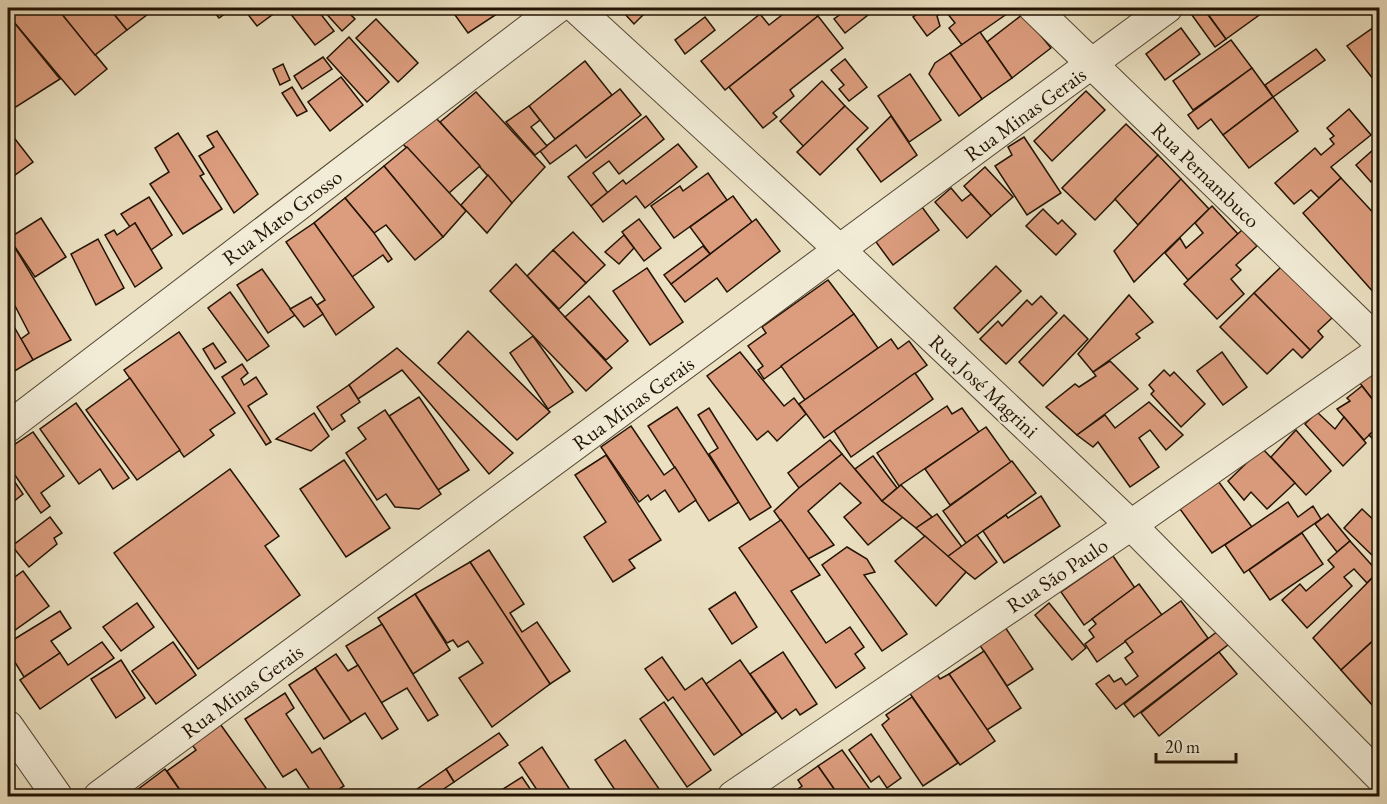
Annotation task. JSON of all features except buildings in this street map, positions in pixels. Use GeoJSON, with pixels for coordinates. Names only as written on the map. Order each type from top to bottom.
{"type":"FeatureCollection","features":[{"type":"Feature","properties":{"kind":"street","name":"Rua Mato Grosso"},"geometry":{"type":"LineString","coordinates":[[8,427],[557,8]]}},
{"type":"Feature","properties":{"kind":"street","name":"Rua José Magrini"},"geometry":{"type":"LineString","coordinates":[[576,8],[840,250],[1131,525],[1380,777]]}},
{"type":"Feature","properties":{"kind":"street","name":"Rua Pernambuco"},"geometry":{"type":"LineString","coordinates":[[1034,8],[1380,343]]}},
{"type":"Feature","properties":{"kind":"street","name":"Rua Minas Gerais"},"geometry":{"type":"LineString","coordinates":[[99,796],[1167,8]]}},
{"type":"Feature","properties":{"kind":"street","name":"Rua São Paulo"},"geometry":{"type":"LineString","coordinates":[[733,796],[1131,525],[1380,351]]}},
{"type":"Feature","properties":{"kind":"street"},"geometry":{"type":"LineString","coordinates":[[8,726],[57,796]]}}]}
